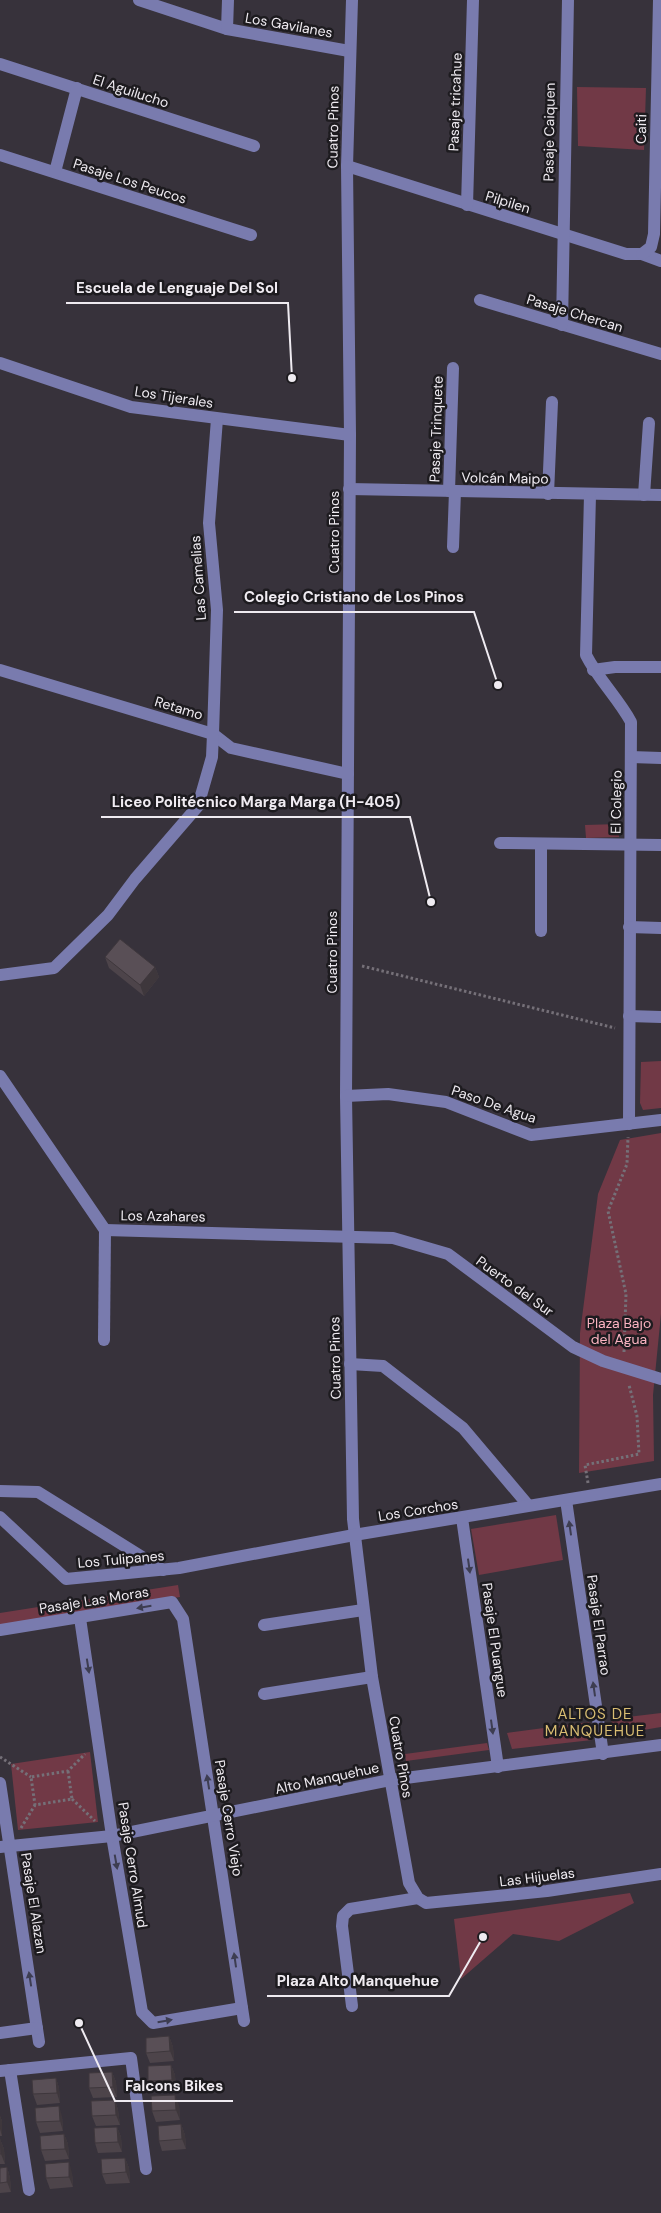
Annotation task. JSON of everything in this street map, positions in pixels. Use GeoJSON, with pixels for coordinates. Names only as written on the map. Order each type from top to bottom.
{"type":"FeatureCollection","features":[{"type":"Feature","properties":{"kind":"street","name":"Los Gavilanes"},"geometry":{"type":"LineString","coordinates":[[138,0],[227,28],[349,51]]}},
{"type":"Feature","properties":{"kind":"street"},"geometry":{"type":"LineString","coordinates":[[227,28],[228,0]]}},
{"type":"Feature","properties":{"kind":"street","name":"Cuatro Pinos"},"geometry":{"type":"LineString","coordinates":[[352,0],[347,166],[350,435],[346,1096],[347,1236],[354,1536],[372,1676],[390,1780],[409,1883],[418,1898]]}},
{"type":"Feature","properties":{"kind":"street","name":"Pasaje tricahue"},"geometry":{"type":"LineString","coordinates":[[467,205],[473,0]]}},
{"type":"Feature","properties":{"kind":"street","name":"Pasaje Caiquen"},"geometry":{"type":"LineString","coordinates":[[562,325],[562,234],[568,0]]}},
{"type":"Feature","properties":{"kind":"street","name":"Caiti"},"geometry":{"type":"LineString","coordinates":[[642,254],[650,247],[654,234],[659,0]]}},
{"type":"Feature","properties":{"kind":"street","name":"El Aguilucho"},"geometry":{"type":"LineString","coordinates":[[0,64],[77,88],[91,95],[254,146]]}},
{"type":"Feature","properties":{"kind":"street"},"geometry":{"type":"LineString","coordinates":[[55,172],[77,88]]}},
{"type":"Feature","properties":{"kind":"street","name":"Pasaje Los Peucos"},"geometry":{"type":"LineString","coordinates":[[0,155],[251,235]]}},
{"type":"Feature","properties":{"kind":"street","name":"Pilpilen"},"geometry":{"type":"LineString","coordinates":[[347,166],[626,254],[642,254],[661,261]]}},
{"type":"Feature","properties":{"kind":"street","name":"Pasaje Chercan"},"geometry":{"type":"LineString","coordinates":[[480,300],[661,354]]}},
{"type":"Feature","properties":{"kind":"street","name":"Los Tijerales"},"geometry":{"type":"LineString","coordinates":[[0,363],[131,407],[350,435]]}},
{"type":"Feature","properties":{"kind":"street","name":"Pasaje Trinquete"},"geometry":{"type":"LineString","coordinates":[[453,368],[453,547]]}},
{"type":"Feature","properties":{"kind":"street"},"geometry":{"type":"LineString","coordinates":[[548,494],[552,402]]}},
{"type":"Feature","properties":{"kind":"street","name":"Las Camelias"},"geometry":{"type":"LineString","coordinates":[[0,975],[54,968],[108,915],[135,878],[198,806],[212,757],[217,610],[209,523],[217,419]]}},
{"type":"Feature","properties":{"kind":"street"},"geometry":{"type":"LineString","coordinates":[[644,495],[649,423]]}},
{"type":"Feature","properties":{"kind":"street","name":"Volcán Maipo"},"geometry":{"type":"LineString","coordinates":[[349,489],[661,495]]}},
{"type":"Feature","properties":{"kind":"street","name":"El Colegio"},"geometry":{"type":"LineString","coordinates":[[590,495],[586,655],[594,670],[623,708],[631,722],[629,1124]]}},
{"type":"Feature","properties":{"kind":"street"},"geometry":{"type":"LineString","coordinates":[[594,670],[615,667],[661,667]]}},
{"type":"Feature","properties":{"kind":"street","name":"Retamo"},"geometry":{"type":"LineString","coordinates":[[0,670],[213,734],[231,748],[348,774]]}},
{"type":"Feature","properties":{"kind":"street"},"geometry":{"type":"LineString","coordinates":[[631,757],[661,758]]}},
{"type":"Feature","properties":{"kind":"street"},"geometry":{"type":"LineString","coordinates":[[500,843],[661,845]]}},
{"type":"Feature","properties":{"kind":"street"},"geometry":{"type":"LineString","coordinates":[[541,844],[541,931]]}},
{"type":"Feature","properties":{"kind":"street"},"geometry":{"type":"LineString","coordinates":[[629,927],[661,928]]}},
{"type":"Feature","properties":{"kind":"street"},"geometry":{"type":"LineString","coordinates":[[629,1016],[661,1017]]}},
{"type":"Feature","properties":{"kind":"street","name":"Los Azahares"},"geometry":{"type":"LineString","coordinates":[[0,1076],[105,1230],[347,1236]]}},
{"type":"Feature","properties":{"kind":"street","name":"Paso De Agua"},"geometry":{"type":"LineString","coordinates":[[346,1096],[388,1094],[446,1102],[531,1135],[661,1120]]}},
{"type":"Feature","properties":{"kind":"street"},"geometry":{"type":"LineString","coordinates":[[104,1340],[105,1230]]}},
{"type":"Feature","properties":{"kind":"street","name":"Puerto del Sur"},"geometry":{"type":"LineString","coordinates":[[347,1236],[393,1238],[448,1254],[573,1347],[623,1368],[661,1379]]}},
{"type":"Feature","properties":{"kind":"street"},"geometry":{"type":"LineString","coordinates":[[350,1364],[383,1366],[463,1428],[528,1506]]}},
{"type":"Feature","properties":{"kind":"street","name":"Los Corchos"},"geometry":{"type":"LineString","coordinates":[[179,1568],[661,1484]]}},
{"type":"Feature","properties":{"kind":"street"},"geometry":{"type":"LineString","coordinates":[[0,1491],[38,1492],[163,1570]]}},
{"type":"Feature","properties":{"kind":"street","name":"Pasaje El Parrao"},"geometry":{"type":"LineString","coordinates":[[566,1500],[604,1754]]}},
{"type":"Feature","properties":{"kind":"street","name":"Los Tulipanes"},"geometry":{"type":"LineString","coordinates":[[0,1517],[66,1579],[179,1568]]}},
{"type":"Feature","properties":{"kind":"street","name":"Pasaje El Puangue"},"geometry":{"type":"LineString","coordinates":[[462,1518],[498,1767]]}},
{"type":"Feature","properties":{"kind":"street","name":"Pasaje Las Moras"},"geometry":{"type":"LineString","coordinates":[[0,1630],[172,1602],[183,1619]]}},
{"type":"Feature","properties":{"kind":"street"},"geometry":{"type":"LineString","coordinates":[[264,1625],[363,1610]]}},
{"type":"Feature","properties":{"kind":"street","name":"Pasaje Cerro Almud"},"geometry":{"type":"LineString","coordinates":[[80,1618],[112,1836],[142,2012],[153,2023],[242,2008]]}},
{"type":"Feature","properties":{"kind":"street","name":"Pasaje Cerro Viejo"},"geometry":{"type":"LineString","coordinates":[[183,1619],[244,2021]]}},
{"type":"Feature","properties":{"kind":"street"},"geometry":{"type":"LineString","coordinates":[[264,1694],[372,1676]]}},
{"type":"Feature","properties":{"kind":"street","name":"Alto Manquehue"},"geometry":{"type":"LineString","coordinates":[[5,1846],[112,1836],[214,1817],[390,1780],[604,1754],[661,1745]]}},
{"type":"Feature","properties":{"kind":"street","name":"Pasaje El Alazan"},"geometry":{"type":"LineString","coordinates":[[0,1783],[5,1846],[39,2042]]}},
{"type":"Feature","properties":{"kind":"street","name":"Las Hijuelas"},"geometry":{"type":"LineString","coordinates":[[352,2006],[342,1926],[343,1916],[350,1909],[418,1898],[426,1903],[436,1903],[547,1891],[661,1874]]}},
{"type":"Feature","properties":{"kind":"street"},"geometry":{"type":"LineString","coordinates":[[0,2033],[37,2028]]}},
{"type":"Feature","properties":{"kind":"street"},"geometry":{"type":"LineString","coordinates":[[29,2190],[5,2070],[131,2058],[146,2168]]}},
{"type":"Feature","properties":{"kind":"path"},"geometry":{"type":"LineString","coordinates":[[346,963],[628,1031]]}},
{"type":"Feature","properties":{"kind":"path"},"geometry":{"type":"LineString","coordinates":[[591,1496],[584,1465],[639,1454],[637,1416],[627,1376],[623,1368],[626,1294],[608,1211],[627,1164],[629,1124]]}},
{"type":"Feature","properties":{"kind":"path"},"geometry":{"type":"LineString","coordinates":[[0,1757],[31,1777],[68,1771],[72,1799],[112,1836]]}},
{"type":"Feature","properties":{"kind":"path"},"geometry":{"type":"LineString","coordinates":[[31,1777],[36,1805],[72,1799]]}},
{"type":"Feature","properties":{"kind":"green space"},"geometry":{"type":"Polygon","coordinates":[[[577,87],[646,88],[644,150],[578,146],[577,87]]]}},
{"type":"Feature","properties":{"kind":"green space"},"geometry":{"type":"Polygon","coordinates":[[[619,824],[619,837],[586,838],[585,825],[619,824]]]}},
{"type":"Feature","properties":{"kind":"green space"},"geometry":{"type":"Polygon","coordinates":[[[661,1061],[661,1108],[643,1110],[640,1103],[641,1062],[661,1061]]]}},
{"type":"Feature","properties":{"kind":"green space","name":"Plaza Bajo del Agua"},"geometry":{"type":"Polygon","coordinates":[[[661,1133],[661,1314],[653,1395],[654,1461],[579,1473],[580,1333],[598,1194],[620,1140],[661,1133]]]}},
{"type":"Feature","properties":{"kind":"green space"},"geometry":{"type":"Polygon","coordinates":[[[556,1515],[563,1560],[479,1575],[471,1529],[556,1515]]]}},
{"type":"Feature","properties":{"kind":"green space"},"geometry":{"type":"Polygon","coordinates":[[[178,1585],[180,1597],[0,1625],[0,1613],[178,1585]]]}},
{"type":"Feature","properties":{"kind":"green space"},"geometry":{"type":"Polygon","coordinates":[[[661,1713],[661,1727],[614,1735],[611,1719],[661,1713]]]}},
{"type":"Feature","properties":{"kind":"green space"},"geometry":{"type":"Polygon","coordinates":[[[589,1722],[592,1740],[512,1749],[507,1733],[589,1722]]]}},
{"type":"Feature","properties":{"kind":"green space"},"geometry":{"type":"Polygon","coordinates":[[[487,1743],[489,1750],[406,1761],[405,1754],[487,1743]]]}},
{"type":"Feature","properties":{"kind":"green space"},"geometry":{"type":"Polygon","coordinates":[[[90,1752],[98,1822],[18,1830],[11,1764],[90,1752]]]}},
{"type":"Feature","properties":{"kind":"green space"},"geometry":{"type":"Polygon","coordinates":[[[630,1893],[634,1903],[559,1941],[513,1934],[461,1979],[454,1919],[630,1893]]]}},
{"type":"Feature","properties":{"kind":"building"},"geometry":{"type":"Polygon","coordinates":[[[120,939],[155,967],[140,985],[105,957],[120,939]]]}},
{"type":"Feature","properties":{"kind":"building"},"geometry":{"type":"Polygon","coordinates":[[[169,2036],[170,2051],[146,2053],[146,2038],[169,2036]]]}},
{"type":"Feature","properties":{"kind":"building"},"geometry":{"type":"Polygon","coordinates":[[[171,2065],[172,2080],[148,2081],[148,2066],[171,2065]]]}},
{"type":"Feature","properties":{"kind":"building"},"geometry":{"type":"Polygon","coordinates":[[[112,2072],[113,2087],[89,2088],[89,2073],[112,2072]]]}},
{"type":"Feature","properties":{"kind":"building"},"geometry":{"type":"Polygon","coordinates":[[[56,2078],[57,2093],[33,2094],[32,2080],[56,2078]]]}},
{"type":"Feature","properties":{"kind":"building"},"geometry":{"type":"Polygon","coordinates":[[[175,2095],[176,2110],[152,2111],[151,2096],[175,2095]]]}},
{"type":"Feature","properties":{"kind":"building"},"geometry":{"type":"Polygon","coordinates":[[[115,2100],[116,2115],[92,2116],[91,2101],[115,2100]]]}},
{"type":"Feature","properties":{"kind":"building"},"geometry":{"type":"Polygon","coordinates":[[[59,2106],[60,2121],[36,2122],[35,2108],[59,2106]]]}},
{"type":"Feature","properties":{"kind":"building"},"geometry":{"type":"Polygon","coordinates":[[[181,2124],[182,2139],[159,2141],[158,2126],[181,2124]]]}},
{"type":"Feature","properties":{"kind":"building"},"geometry":{"type":"Polygon","coordinates":[[[117,2127],[118,2142],[95,2143],[94,2128],[117,2127]]]}},
{"type":"Feature","properties":{"kind":"building"},"geometry":{"type":"Polygon","coordinates":[[[64,2134],[65,2149],[41,2150],[40,2136],[64,2134]]]}},
{"type":"Feature","properties":{"kind":"building"},"geometry":{"type":"Polygon","coordinates":[[[125,2158],[126,2172],[102,2174],[101,2159],[125,2158]]]}},
{"type":"Feature","properties":{"kind":"building"},"geometry":{"type":"Polygon","coordinates":[[[69,2162],[69,2177],[46,2178],[45,2164],[69,2162]]]}},
{"type":"Feature","properties":{"kind":"building"},"geometry":{"type":"Polygon","coordinates":[[[7,2167],[7,2182],[0,2183],[0,2168],[7,2167]]]}},
{"type":"Feature","properties":{"kind":"place","name":"Escuela de Lenguaje Del Sol"},"geometry":{"type":"Point","coordinates":[292,378]}},
{"type":"Feature","properties":{"kind":"place","name":"Colegio Cristiano de Los Pinos"},"geometry":{"type":"Point","coordinates":[498,685]}},
{"type":"Feature","properties":{"kind":"place","name":"Liceo Politécnico Marga Marga (H-405)"},"geometry":{"type":"Point","coordinates":[431,902]}},
{"type":"Feature","properties":{"kind":"place","name":"Plaza Alto Manquehue"},"geometry":{"type":"Point","coordinates":[483,1937]}},
{"type":"Feature","properties":{"kind":"place","name":"Falcons Bikes"},"geometry":{"type":"Point","coordinates":[79,2023]}},
{"type":"Feature","properties":{"kind":"district","name":"ALTOS DE MANQUEHUE"},"geometry":{"type":"Point","coordinates":[595,1722]}}]}
